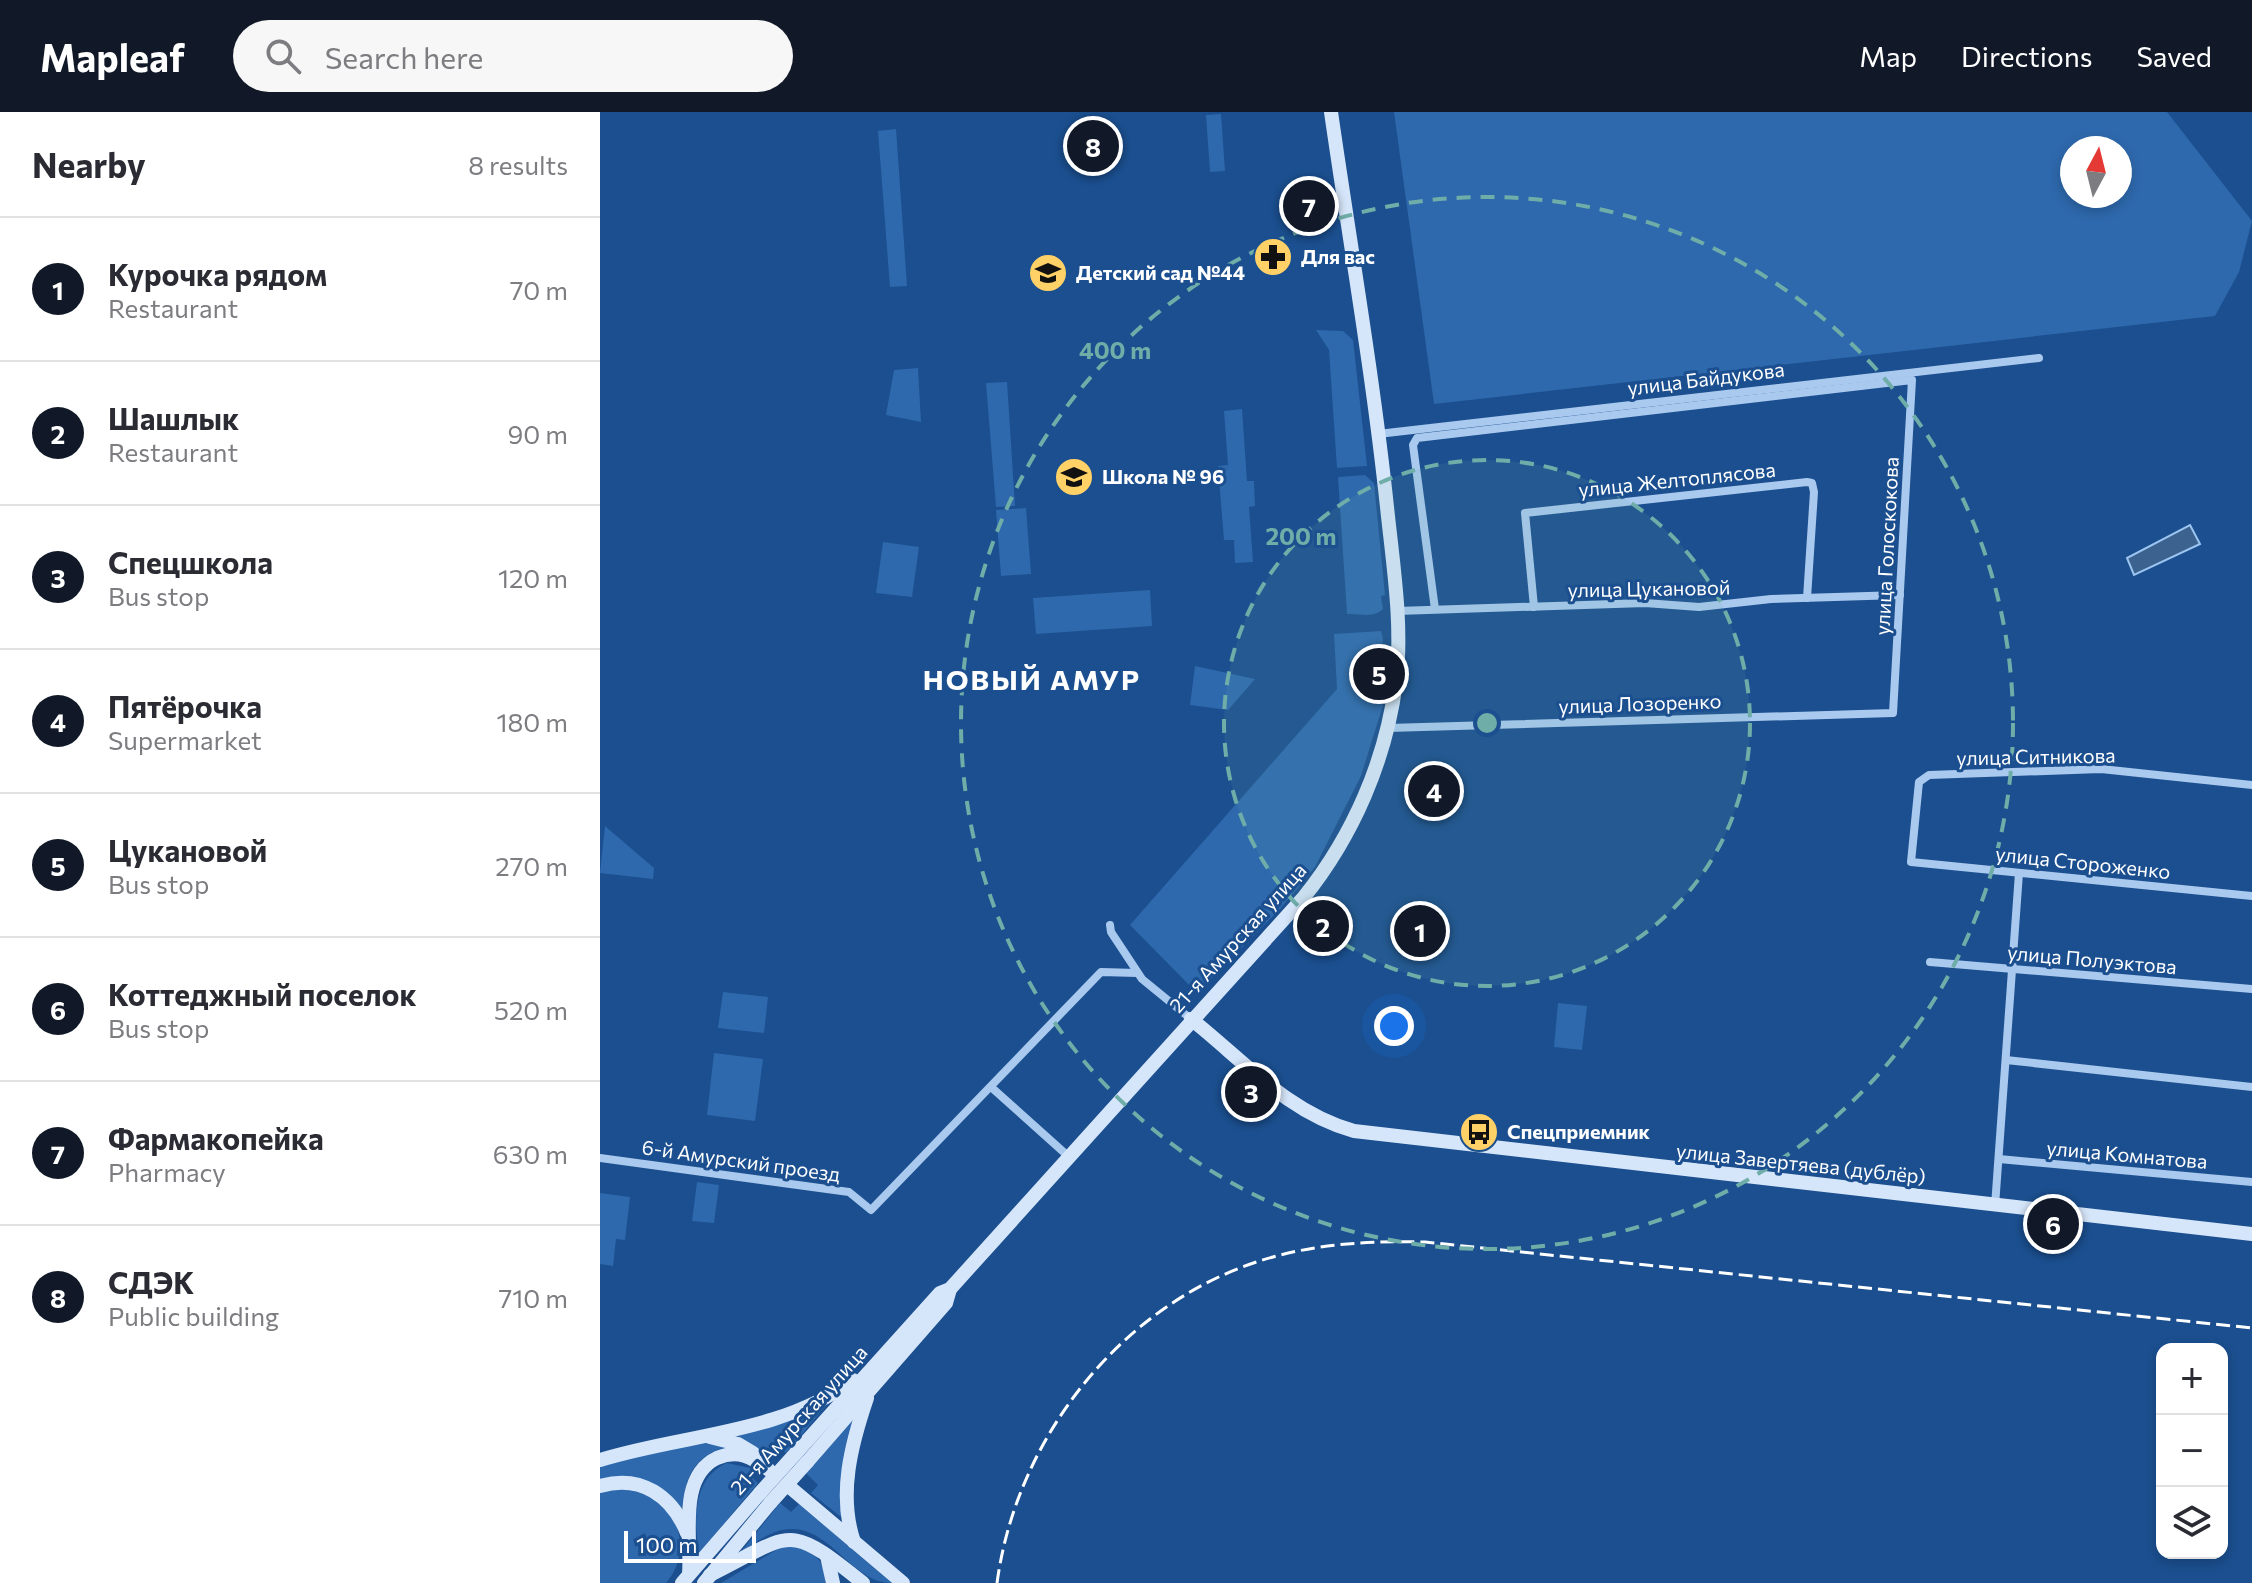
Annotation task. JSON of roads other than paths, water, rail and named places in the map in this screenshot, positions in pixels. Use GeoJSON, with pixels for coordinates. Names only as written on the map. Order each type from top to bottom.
{"type":"FeatureCollection","features":[{"type":"Feature","properties":{"kind":"main road","name":"21-я Амурская улица"},"geometry":{"type":"LineString","coordinates":[[686,1579],[766,1498],[865,1386],[946,1303],[950,1289],[1322,874],[1357,811],[1388,728],[1397,678],[1397,611],[1378,434],[1331,112]]}},
{"type":"Feature","properties":{"kind":"main road","name":"улица Завертяева (дублёр)"},"geometry":{"type":"LineString","coordinates":[[1191,1019],[1288,1101],[1330,1125],[1354,1131],[2252,1234]]}},
{"type":"Feature","properties":{"kind":"main road"},"geometry":{"type":"LineString","coordinates":[[600,1460],[792,1413],[865,1386]]}},
{"type":"Feature","properties":{"kind":"main road"},"geometry":{"type":"LineString","coordinates":[[854,1542],[846,1513],[846,1497],[865,1386]]}},
{"type":"Feature","properties":{"kind":"main road"},"geometry":{"type":"LineString","coordinates":[[686,1579],[691,1541],[692,1491],[703,1468],[720,1457],[734,1453],[765,1466],[738,1444],[701,1435]]}},
{"type":"Feature","properties":{"kind":"main road"},"geometry":{"type":"LineString","coordinates":[[600,1486],[632,1483],[652,1489],[679,1514],[691,1541]]}},
{"type":"Feature","properties":{"kind":"main road"},"geometry":{"type":"LineString","coordinates":[[792,1489],[903,1583]]}},
{"type":"Feature","properties":{"kind":"main road","name":"21-я Амурская улица"},"geometry":{"type":"LineString","coordinates":[[707,1579],[766,1498]]}},
{"type":"Feature","properties":{"kind":"main road"},"geometry":{"type":"LineString","coordinates":[[707,1579],[781,1540],[801,1539],[825,1552],[863,1583]]}},
{"type":"Feature","properties":{"kind":"main road"},"geometry":{"type":"LineString","coordinates":[[825,1552],[832,1567],[833,1583]]}},
{"type":"Feature","properties":{"kind":"street","name":"улица Байдукова"},"geometry":{"type":"LineString","coordinates":[[1378,434],[2039,358]]}},
{"type":"Feature","properties":{"kind":"street","name":"улица Байдукова"},"geometry":{"type":"LineString","coordinates":[[1435,609],[1414,441],[1912,380]]}},
{"type":"Feature","properties":{"kind":"street","name":"улица Голоскокова"},"geometry":{"type":"LineString","coordinates":[[1893,713],[1912,380]]}},
{"type":"Feature","properties":{"kind":"street","name":"улица Желтоплясова"},"geometry":{"type":"LineString","coordinates":[[1534,607],[1525,513],[1807,482],[1812,483],[1814,492],[1807,598]]}},
{"type":"Feature","properties":{"kind":"street","name":"улица Цукановой"},"geometry":{"type":"LineString","coordinates":[[1397,611],[1645,603],[1699,607],[1807,598],[1900,595]]}},
{"type":"Feature","properties":{"kind":"street","name":"улица Лозоренко"},"geometry":{"type":"LineString","coordinates":[[1388,728],[1893,713]]}},
{"type":"Feature","properties":{"kind":"street","name":"улица Ситникова"},"geometry":{"type":"LineString","coordinates":[[1911,862],[1919,782],[1929,775],[2101,769],[2252,785]]}},
{"type":"Feature","properties":{"kind":"street","name":"улица Стороженко"},"geometry":{"type":"LineString","coordinates":[[1911,862],[2252,896]]}},
{"type":"Feature","properties":{"kind":"street"},"geometry":{"type":"LineString","coordinates":[[1995,1206],[2019,873]]}},
{"type":"Feature","properties":{"kind":"street"},"geometry":{"type":"LineString","coordinates":[[1110,925],[1137,973],[1191,1019]]}},
{"type":"Feature","properties":{"kind":"street","name":"улица Полуэктова"},"geometry":{"type":"LineString","coordinates":[[1930,962],[2252,989]]}},
{"type":"Feature","properties":{"kind":"street"},"geometry":{"type":"LineString","coordinates":[[1068,1156],[991,1087],[1101,972],[1137,973]]}},
{"type":"Feature","properties":{"kind":"street"},"geometry":{"type":"LineString","coordinates":[[2006,1060],[2252,1087]]}},
{"type":"Feature","properties":{"kind":"street","name":"6-й Амурский проезд"},"geometry":{"type":"LineString","coordinates":[[600,1158],[849,1192],[871,1210],[991,1087]]}},
{"type":"Feature","properties":{"kind":"street","name":"улица Комнатова"},"geometry":{"type":"LineString","coordinates":[[1999,1159],[2252,1182]]}},
{"type":"Feature","properties":{"kind":"railway"},"geometry":{"type":"LineString","coordinates":[[997,1583],[1009,1528],[1028,1475],[1055,1425],[1088,1379],[1127,1338],[1171,1304],[1220,1276],[1292,1252],[1348,1244],[1425,1242],[2252,1328]]}},
{"type":"Feature","properties":{"kind":"place","name":"СДЭК"},"geometry":{"type":"Point","coordinates":[1093,146]}},
{"type":"Feature","properties":{"kind":"place","name":"Фармакопейка"},"geometry":{"type":"Point","coordinates":[1309,206]}},
{"type":"Feature","properties":{"kind":"place","name":"Для вас"},"geometry":{"type":"Point","coordinates":[1273,257]}},
{"type":"Feature","properties":{"kind":"place","name":"Детский сад №44"},"geometry":{"type":"Point","coordinates":[1048,273]}},
{"type":"Feature","properties":{"kind":"place","name":"Школа № 96"},"geometry":{"type":"Point","coordinates":[1074,477]}},
{"type":"Feature","properties":{"kind":"place","name":"Цукановой"},"geometry":{"type":"Point","coordinates":[1379,674]}},
{"type":"Feature","properties":{"kind":"place","name":"Пятёрочка"},"geometry":{"type":"Point","coordinates":[1434,791]}},
{"type":"Feature","properties":{"kind":"place","name":"Шашлык"},"geometry":{"type":"Point","coordinates":[1323,926]}},
{"type":"Feature","properties":{"kind":"place","name":"Курочка рядом"},"geometry":{"type":"Point","coordinates":[1420,931]}},
{"type":"Feature","properties":{"kind":"place","name":"Спецшкола"},"geometry":{"type":"Point","coordinates":[1251,1092]}},
{"type":"Feature","properties":{"kind":"place","name":"Спецприемник"},"geometry":{"type":"Point","coordinates":[1479,1132]}},
{"type":"Feature","properties":{"kind":"place","name":"Коттеджный поселок"},"geometry":{"type":"Point","coordinates":[2053,1224]}},
{"type":"Feature","properties":{"kind":"district","name":"НОВЫЙ АМУР"},"geometry":{"type":"Point","coordinates":[1032,680]}}]}
